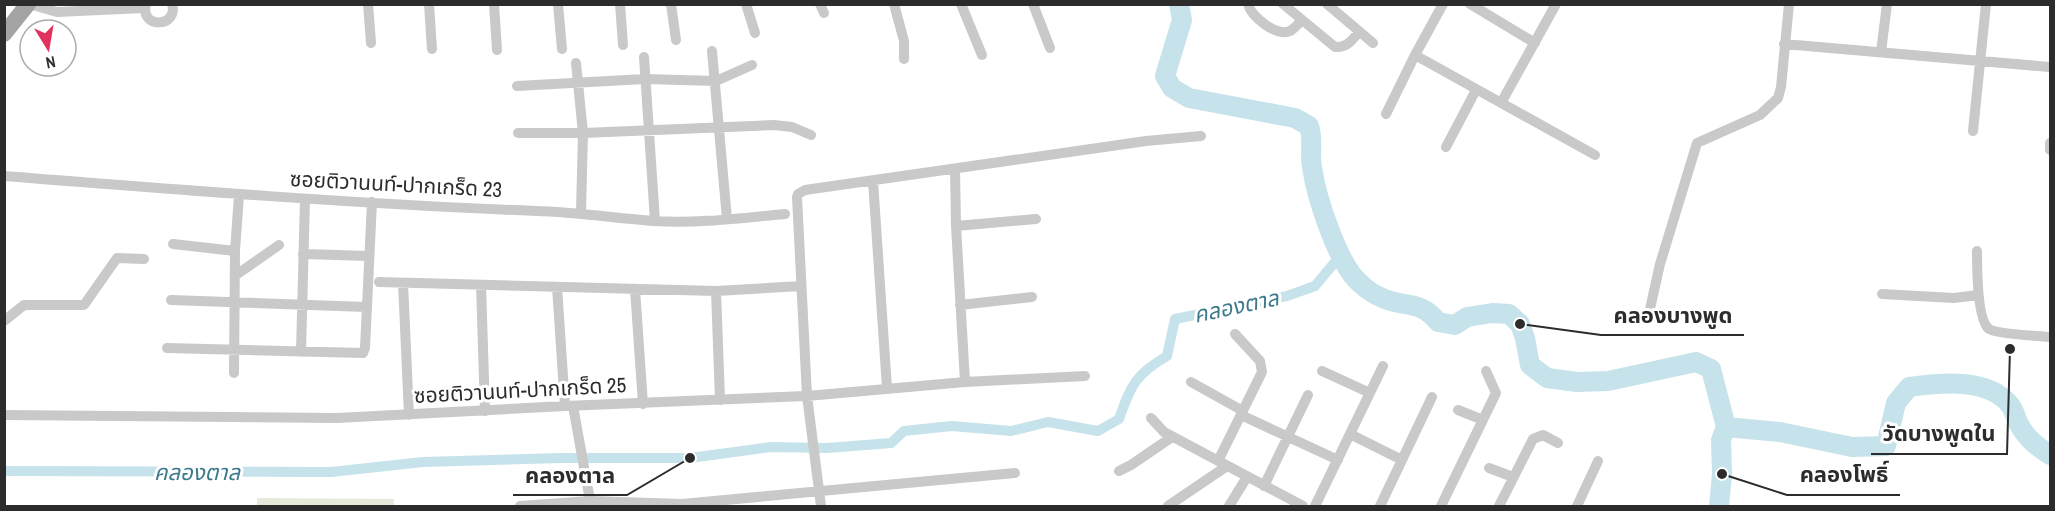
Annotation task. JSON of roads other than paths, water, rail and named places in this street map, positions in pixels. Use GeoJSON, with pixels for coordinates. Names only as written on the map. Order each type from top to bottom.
{"type":"FeatureCollection","features":[{"type":"Feature","properties":{"kind":"main road"},"geometry":{"type":"LineString","coordinates":[[4,34],[29,4]]}},
{"type":"Feature","properties":{"kind":"street"},"geometry":{"type":"LineString","coordinates":[[29,4],[57,12],[145,6],[147,17],[154,23],[163,23],[171,18],[174,10],[172,4]]}},
{"type":"Feature","properties":{"kind":"street"},"geometry":{"type":"LineString","coordinates":[[368,4],[371,43]]}},
{"type":"Feature","properties":{"kind":"street"},"geometry":{"type":"LineString","coordinates":[[429,4],[432,49]]}},
{"type":"Feature","properties":{"kind":"street"},"geometry":{"type":"LineString","coordinates":[[494,4],[497,50]]}},
{"type":"Feature","properties":{"kind":"street"},"geometry":{"type":"LineString","coordinates":[[558,4],[561,49]]}},
{"type":"Feature","properties":{"kind":"street"},"geometry":{"type":"LineString","coordinates":[[620,4],[623,45]]}},
{"type":"Feature","properties":{"kind":"street"},"geometry":{"type":"LineString","coordinates":[[671,4],[676,40]]}},
{"type":"Feature","properties":{"kind":"street"},"geometry":{"type":"LineString","coordinates":[[746,4],[755,33]]}},
{"type":"Feature","properties":{"kind":"street"},"geometry":{"type":"LineString","coordinates":[[894,4],[903,33],[904,59]]}},
{"type":"Feature","properties":{"kind":"street"},"geometry":{"type":"LineString","coordinates":[[961,4],[982,55]]}},
{"type":"Feature","properties":{"kind":"street"},"geometry":{"type":"LineString","coordinates":[[1033,4],[1050,48]]}},
{"type":"Feature","properties":{"kind":"street"},"geometry":{"type":"LineString","coordinates":[[1248,4],[1250,10],[1276,31],[1291,30],[1301,21]]}},
{"type":"Feature","properties":{"kind":"street"},"geometry":{"type":"LineString","coordinates":[[1283,4],[1335,47],[1341,48],[1349,44],[1359,32]]}},
{"type":"Feature","properties":{"kind":"street"},"geometry":{"type":"LineString","coordinates":[[1386,114],[1414,55],[1443,4]]}},
{"type":"Feature","properties":{"kind":"street"},"geometry":{"type":"LineString","coordinates":[[1470,4],[1534,43]]}},
{"type":"Feature","properties":{"kind":"street"},"geometry":{"type":"LineString","coordinates":[[1501,103],[1556,4]]}},
{"type":"Feature","properties":{"kind":"street"},"geometry":{"type":"LineString","coordinates":[[1648,318],[1660,264],[1695,147],[1700,141],[1747,122],[1770,108],[1778,98],[1789,4]]}},
{"type":"Feature","properties":{"kind":"street"},"geometry":{"type":"LineString","coordinates":[[1881,52],[1887,4]]}},
{"type":"Feature","properties":{"kind":"street"},"geometry":{"type":"LineString","coordinates":[[1973,131],[1986,4]]}},
{"type":"Feature","properties":{"kind":"street"},"geometry":{"type":"LineString","coordinates":[[1328,5],[1373,43]]}},
{"type":"Feature","properties":{"kind":"street"},"geometry":{"type":"LineString","coordinates":[[1784,44],[2050,67]]}},
{"type":"Feature","properties":{"kind":"street"},"geometry":{"type":"LineString","coordinates":[[712,51],[727,219]]}},
{"type":"Feature","properties":{"kind":"street"},"geometry":{"type":"LineString","coordinates":[[1414,55],[1595,155]]}},
{"type":"Feature","properties":{"kind":"street"},"geometry":{"type":"LineString","coordinates":[[644,57],[655,221]]}},
{"type":"Feature","properties":{"kind":"street"},"geometry":{"type":"LineString","coordinates":[[576,63],[583,134],[581,213]]}},
{"type":"Feature","properties":{"kind":"street"},"geometry":{"type":"LineString","coordinates":[[517,86],[645,79],[716,81],[752,65]]}},
{"type":"Feature","properties":{"kind":"street"},"geometry":{"type":"LineString","coordinates":[[1446,147],[1476,90]]}},
{"type":"Feature","properties":{"kind":"street"},"geometry":{"type":"LineString","coordinates":[[518,133],[583,134],[785,126],[811,135]]}},
{"type":"Feature","properties":{"kind":"street"},"geometry":{"type":"LineString","coordinates":[[821,507],[807,396],[798,194],[806,190],[1146,141],[1201,136]]}},
{"type":"Feature","properties":{"kind":"street"},"geometry":{"type":"LineString","coordinates":[[2050,143],[2050,150]]}},
{"type":"Feature","properties":{"kind":"street"},"geometry":{"type":"LineString","coordinates":[[955,170],[965,382]]}},
{"type":"Feature","properties":{"kind":"street","name":"ซอยติวานนท์-ปากเกร็ด 23"},"geometry":{"type":"LineString","coordinates":[[4,176],[239,195],[372,202],[399,206],[581,213],[655,221],[727,219],[785,214]]}},
{"type":"Feature","properties":{"kind":"street"},"geometry":{"type":"LineString","coordinates":[[873,181],[887,388]]}},
{"type":"Feature","properties":{"kind":"street"},"geometry":{"type":"LineString","coordinates":[[234,373],[235,251],[239,195]]}},
{"type":"Feature","properties":{"kind":"street"},"geometry":{"type":"LineString","coordinates":[[301,352],[305,199]]}},
{"type":"Feature","properties":{"kind":"street"},"geometry":{"type":"LineString","coordinates":[[168,348],[363,353],[372,202]]}},
{"type":"Feature","properties":{"kind":"street"},"geometry":{"type":"LineString","coordinates":[[956,226],[1036,219]]}},
{"type":"Feature","properties":{"kind":"street"},"geometry":{"type":"LineString","coordinates":[[173,244],[235,251]]}},
{"type":"Feature","properties":{"kind":"street"},"geometry":{"type":"LineString","coordinates":[[236,275],[279,244]]}},
{"type":"Feature","properties":{"kind":"street"},"geometry":{"type":"LineString","coordinates":[[1977,251],[1978,295],[1985,325],[1994,332],[2050,337]]}},
{"type":"Feature","properties":{"kind":"street"},"geometry":{"type":"LineString","coordinates":[[303,254],[369,256]]}},
{"type":"Feature","properties":{"kind":"street"},"geometry":{"type":"LineString","coordinates":[[4,321],[24,305],[84,305],[117,258],[144,259]]}},
{"type":"Feature","properties":{"kind":"street"},"geometry":{"type":"LineString","coordinates":[[379,282],[716,291],[801,286]]}},
{"type":"Feature","properties":{"kind":"street"},"geometry":{"type":"LineString","coordinates":[[403,283],[409,414]]}},
{"type":"Feature","properties":{"kind":"street"},"geometry":{"type":"LineString","coordinates":[[481,285],[485,411]]}},
{"type":"Feature","properties":{"kind":"street"},"geometry":{"type":"LineString","coordinates":[[557,287],[569,406],[583,461],[590,504]]}},
{"type":"Feature","properties":{"kind":"street"},"geometry":{"type":"LineString","coordinates":[[635,289],[643,404]]}},
{"type":"Feature","properties":{"kind":"street"},"geometry":{"type":"LineString","coordinates":[[716,291],[720,400]]}},
{"type":"Feature","properties":{"kind":"street"},"geometry":{"type":"LineString","coordinates":[[1882,294],[1954,298],[1978,295]]}},
{"type":"Feature","properties":{"kind":"street"},"geometry":{"type":"LineString","coordinates":[[960,305],[1032,297]]}},
{"type":"Feature","properties":{"kind":"street"},"geometry":{"type":"LineString","coordinates":[[171,300],[366,307]]}},
{"type":"Feature","properties":{"kind":"street"},"geometry":{"type":"LineString","coordinates":[[1168,507],[1222,464],[1242,413],[1261,375],[1260,361],[1235,334]]}},
{"type":"Feature","properties":{"kind":"street"},"geometry":{"type":"LineString","coordinates":[[1316,507],[1383,366]]}},
{"type":"Feature","properties":{"kind":"street"},"geometry":{"type":"LineString","coordinates":[[1441,507],[1496,393],[1486,370]]}},
{"type":"Feature","properties":{"kind":"street"},"geometry":{"type":"LineString","coordinates":[[1322,371],[1370,393]]}},
{"type":"Feature","properties":{"kind":"street","name":"ซอยติวานนท์-ปากเกร็ด 25"},"geometry":{"type":"LineString","coordinates":[[4,415],[338,418],[807,396],[965,382],[1085,376]]}},
{"type":"Feature","properties":{"kind":"street"},"geometry":{"type":"LineString","coordinates":[[1191,382],[1242,413],[1338,460]]}},
{"type":"Feature","properties":{"kind":"street"},"geometry":{"type":"LineString","coordinates":[[1264,486],[1308,395]]}},
{"type":"Feature","properties":{"kind":"street"},"geometry":{"type":"LineString","coordinates":[[1380,507],[1432,397]]}},
{"type":"Feature","properties":{"kind":"street"},"geometry":{"type":"LineString","coordinates":[[1458,410],[1483,420]]}},
{"type":"Feature","properties":{"kind":"street"},"geometry":{"type":"LineString","coordinates":[[1151,418],[1160,429],[1172,437],[1303,507]]}},
{"type":"Feature","properties":{"kind":"street"},"geometry":{"type":"LineString","coordinates":[[1350,434],[1402,460]]}},
{"type":"Feature","properties":{"kind":"street"},"geometry":{"type":"LineString","coordinates":[[1499,507],[1533,439],[1543,435],[1558,443]]}},
{"type":"Feature","properties":{"kind":"street"},"geometry":{"type":"LineString","coordinates":[[1119,471],[1172,437]]}},
{"type":"Feature","properties":{"kind":"street"},"geometry":{"type":"LineString","coordinates":[[1577,507],[1598,461]]}},
{"type":"Feature","properties":{"kind":"street"},"geometry":{"type":"LineString","coordinates":[[1489,468],[1513,477]]}},
{"type":"Feature","properties":{"kind":"street"},"geometry":{"type":"LineString","coordinates":[[520,507],[682,504],[1015,473]]}},
{"type":"Feature","properties":{"kind":"street"},"geometry":{"type":"LineString","coordinates":[[1229,507],[1247,477]]}},
{"type":"Feature","properties":{"kind":"waterway"},"geometry":{"type":"LineString","coordinates":[[1179,4],[1182,20],[1165,76],[1172,88],[1189,98],[1295,118],[1309,126],[1314,180],[1329,230],[1352,275],[1379,296],[1393,302],[1419,307],[1438,322],[1455,325],[1467,317],[1492,313],[1509,314],[1520,324],[1530,365],[1547,378],[1577,382],[1608,381],[1696,362],[1711,369],[1726,427],[1780,432],[1852,447],[1886,446],[1896,403],[1909,387],[1935,384],[1977,386],[2001,396],[2012,407],[2026,435],[2050,455]]}},
{"type":"Feature","properties":{"kind":"waterway","name":"คลองตาล"},"geometry":{"type":"LineString","coordinates":[[4,471],[331,472],[423,462],[561,458],[690,458],[771,447],[827,448],[891,443],[904,431],[952,426],[1011,431],[1048,422],[1098,431],[1119,419],[1127,397],[1141,375],[1167,356],[1175,319],[1287,296],[1315,286],[1340,256]]}},
{"type":"Feature","properties":{"kind":"waterway"},"geometry":{"type":"LineString","coordinates":[[1719,506],[1722,474],[1721,440],[1726,427]]}},
{"type":"Feature","properties":{"kind":"place","name":"คลองบางพูด"},"geometry":{"type":"Point","coordinates":[1520,324]}},
{"type":"Feature","properties":{"kind":"place","name":"วัดบางพูดใน"},"geometry":{"type":"Point","coordinates":[2010,349]}},
{"type":"Feature","properties":{"kind":"place","name":"คลองตาล"},"geometry":{"type":"Point","coordinates":[690,458]}},
{"type":"Feature","properties":{"kind":"place","name":"คลองโพธิ์"},"geometry":{"type":"Point","coordinates":[1722,474]}}]}
